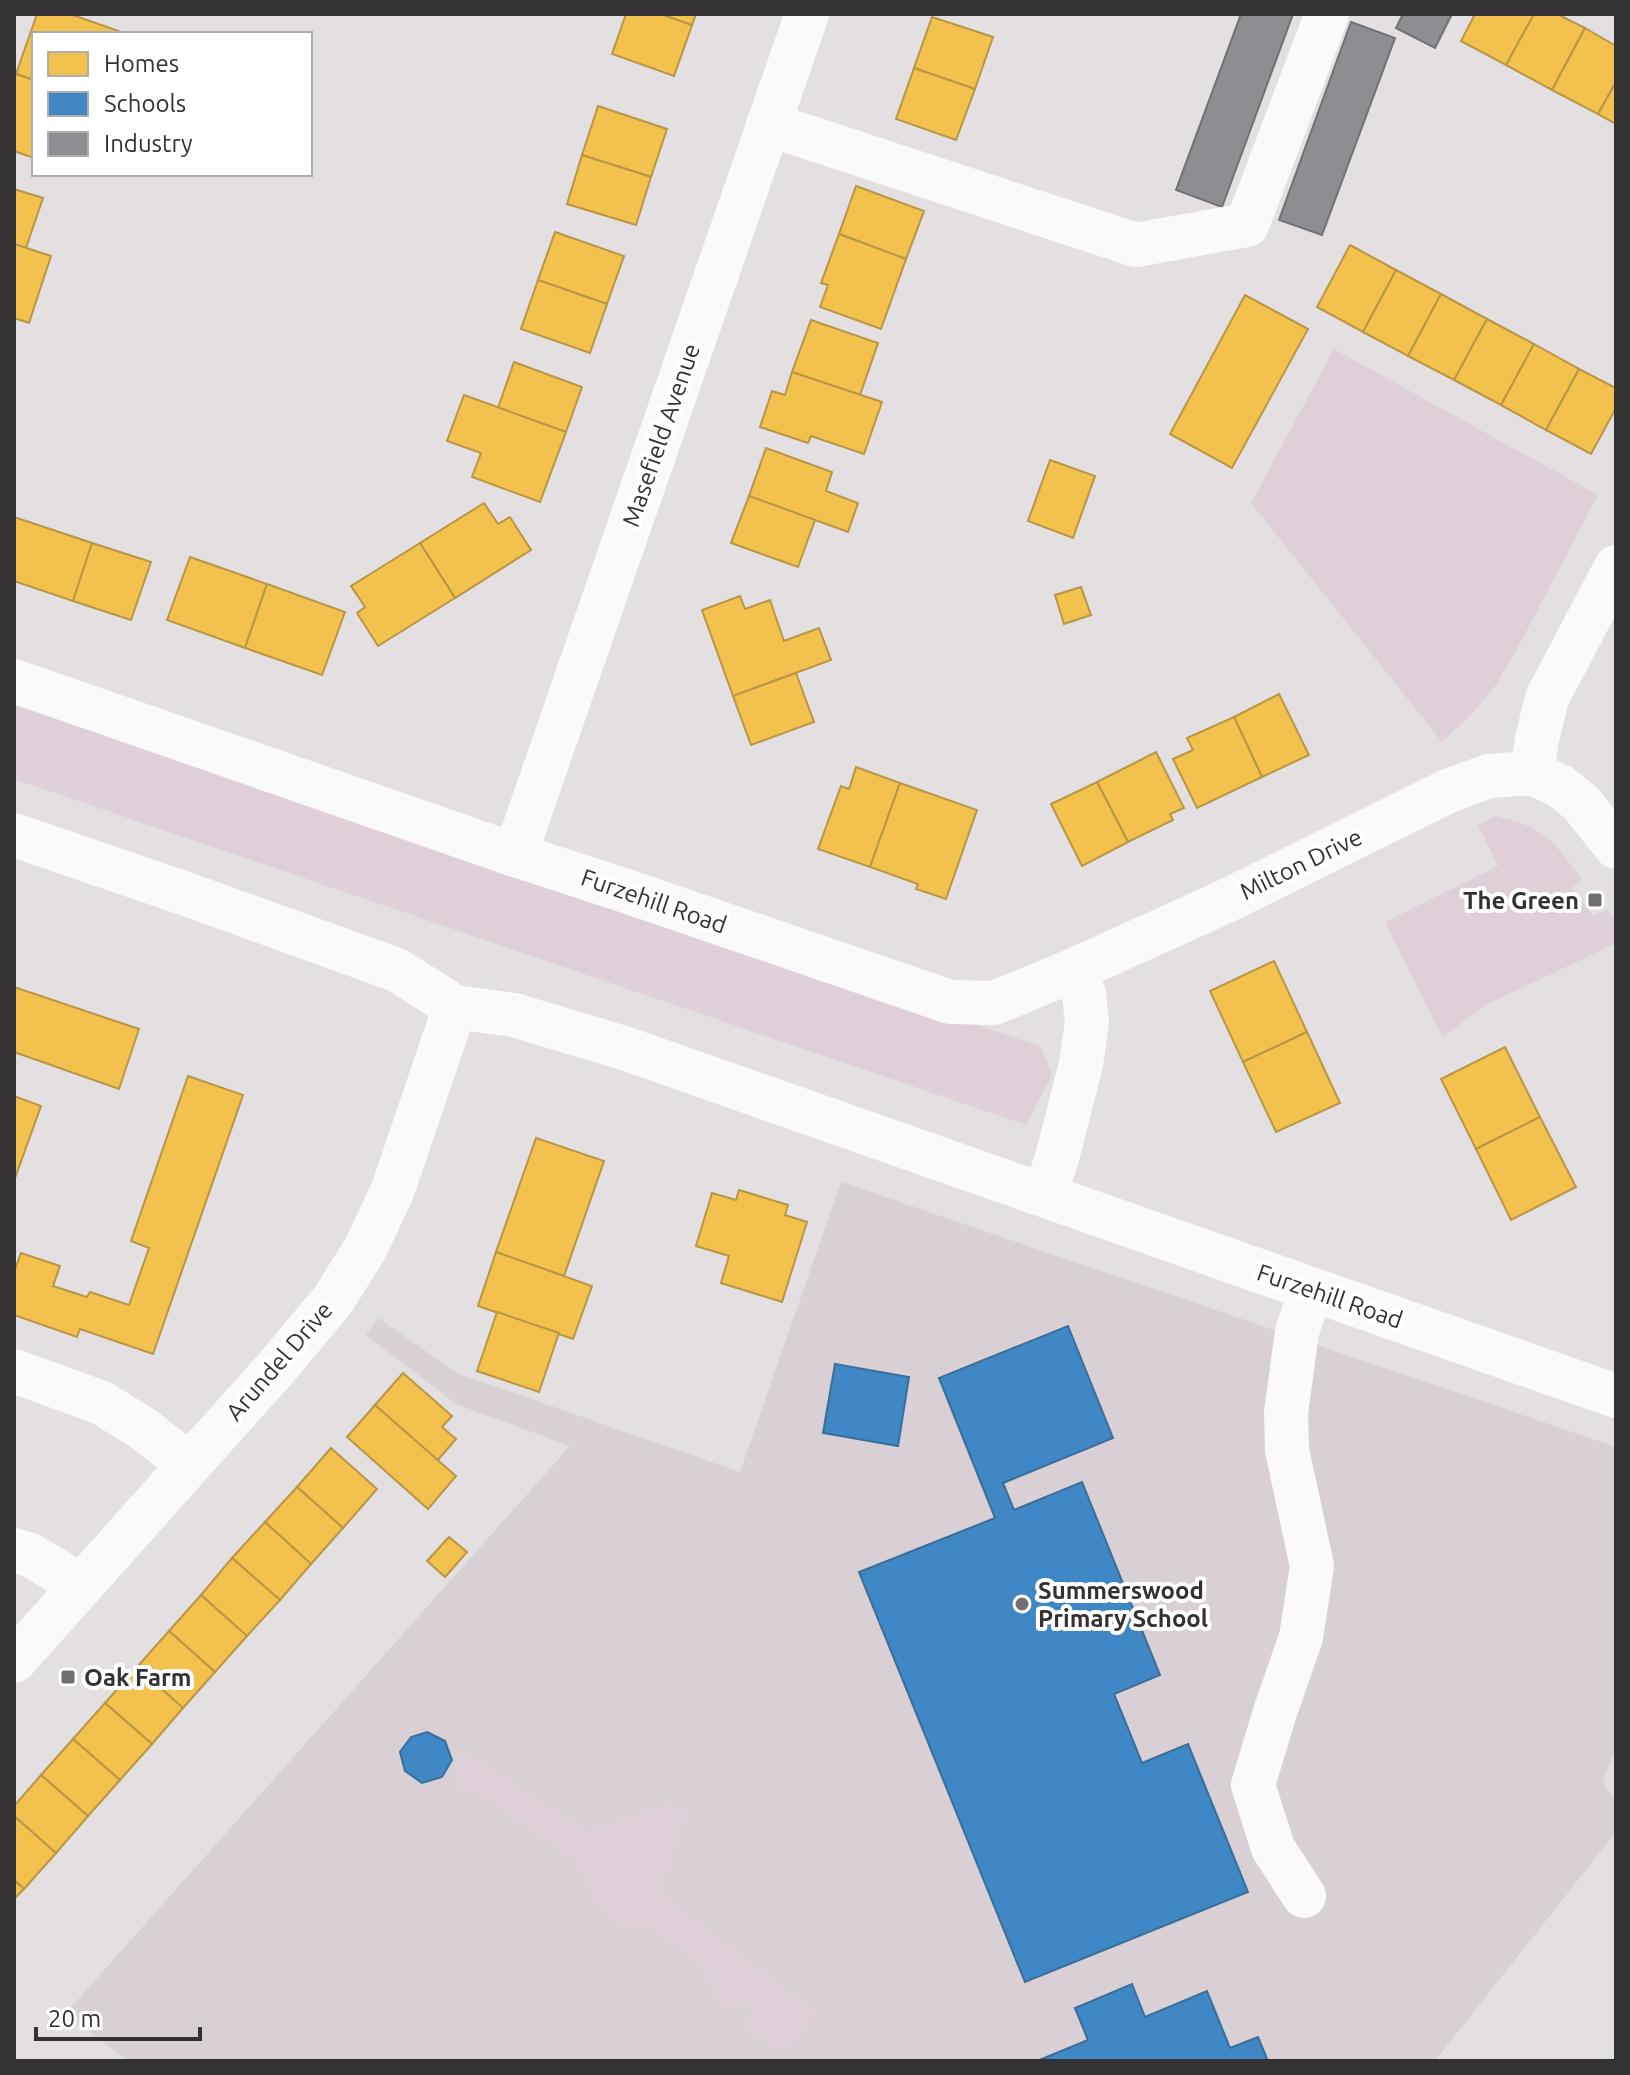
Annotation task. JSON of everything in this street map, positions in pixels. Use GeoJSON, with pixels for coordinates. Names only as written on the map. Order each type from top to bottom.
{"type":"FeatureCollection","features":[{"type":"Feature","properties":{"kind":"street","name":"Masefield Avenue"},"geometry":{"type":"LineString","coordinates":[[515,855],[807,14]]}},
{"type":"Feature","properties":{"kind":"street"},"geometry":{"type":"LineString","coordinates":[[768,124],[1136,245],[1247,225],[1327,14]]}},
{"type":"Feature","properties":{"kind":"street"},"geometry":{"type":"LineString","coordinates":[[1616,567],[1547,698],[1532,773],[1560,786],[1581,803],[1616,847]]}},
{"type":"Feature","properties":{"kind":"street","name":"Furzehill Road"},"geometry":{"type":"LineString","coordinates":[[14,681],[950,1002],[994,1003],[1074,970]]}},
{"type":"Feature","properties":{"kind":"street","name":"Milton Drive"},"geometry":{"type":"LineString","coordinates":[[1074,970],[1222,903],[1448,791],[1489,776],[1532,773]]}},
{"type":"Feature","properties":{"kind":"street","name":"Furzehill Road"},"geometry":{"type":"LineString","coordinates":[[14,835],[397,970],[455,1007],[514,1015],[624,1048],[1616,1396]]}},
{"type":"Feature","properties":{"kind":"street"},"geometry":{"type":"LineString","coordinates":[[1045,1195],[1081,1064],[1087,1023],[1084,994],[1074,970]]}},
{"type":"Feature","properties":{"kind":"street","name":"Arundel Drive"},"geometry":{"type":"LineString","coordinates":[[14,1661],[333,1300],[365,1249],[392,1192],[455,1007]]}},
{"type":"Feature","properties":{"kind":"street"},"geometry":{"type":"LineString","coordinates":[[1304,1896],[1273,1848],[1253,1785],[1301,1637],[1312,1566],[1287,1450],[1286,1413],[1297,1332],[1311,1291]]}},
{"type":"Feature","properties":{"kind":"street"},"geometry":{"type":"LineString","coordinates":[[14,1371],[102,1403],[145,1430],[188,1464]]}},
{"type":"Feature","properties":{"kind":"street"},"geometry":{"type":"LineString","coordinates":[[14,1550],[30,1555],[81,1585]]}},
{"type":"Feature","properties":{"kind":"shaded area"},"geometry":{"type":"Polygon","coordinates":[[[1334,349],[1598,495],[1495,686],[1473,713],[1442,742],[1251,503],[1334,349]]]}},
{"type":"Feature","properties":{"kind":"shaded area"},"geometry":{"type":"Polygon","coordinates":[[[14,705],[1040,1046],[1052,1075],[1026,1125],[14,779],[14,705]]]}},
{"type":"Feature","properties":{"kind":"shaded area"},"geometry":{"type":"Polygon","coordinates":[[[1496,816],[1526,825],[1555,845],[1582,879],[1572,888],[1593,916],[1607,909],[1616,922],[1616,943],[1486,1005],[1442,1037],[1385,922],[1498,866],[1478,825],[1496,816]]]}},
{"type":"Feature","properties":{"kind":"shaded area","name":"Summerswood Primary School"},"geometry":{"type":"Polygon","coordinates":[[[841,1182],[1616,1447],[1616,1748],[1603,1782],[1616,1802],[1616,1832],[1435,2061],[129,2061],[65,2014],[570,1446],[456,1404],[366,1335],[378,1318],[459,1374],[740,1472],[841,1182]]]}},
{"type":"Feature","properties":{"kind":"shaded area"},"geometry":{"type":"Polygon","coordinates":[[[464,1752],[588,1832],[666,1804],[686,1812],[658,1892],[815,2012],[789,2048],[778,2050],[750,2030],[747,2019],[760,2001],[758,1999],[728,2010],[713,1998],[708,1970],[655,1929],[624,1925],[605,1913],[572,1857],[479,1793],[470,1794],[459,1789],[452,1771],[464,1752]]]}},
{"type":"Feature","properties":{"kind":"building: Homes"},"geometry":{"type":"Polygon","coordinates":[[[37,14],[70,14],[121,32],[32,32],[32,79],[16,74],[37,14]]]}},
{"type":"Feature","properties":{"kind":"building: Homes"},"geometry":{"type":"Polygon","coordinates":[[[626,14],[661,14],[692,25],[674,76],[612,54],[626,14]]]}},
{"type":"Feature","properties":{"kind":"building: Homes"},"geometry":{"type":"Polygon","coordinates":[[[661,14],[696,14],[692,25],[661,14]]]}},
{"type":"Feature","properties":{"kind":"building: Homes"},"geometry":{"type":"Polygon","coordinates":[[[1475,14],[1534,14],[1506,65],[1461,41],[1475,14]]]}},
{"type":"Feature","properties":{"kind":"building: Homes"},"geometry":{"type":"Polygon","coordinates":[[[1534,14],[1557,14],[1585,28],[1552,90],[1506,65],[1534,14]]]}},
{"type":"Feature","properties":{"kind":"building: Homes"},"geometry":{"type":"Polygon","coordinates":[[[932,17],[993,37],[975,89],[914,68],[932,17]]]}},
{"type":"Feature","properties":{"kind":"building: Homes"},"geometry":{"type":"Polygon","coordinates":[[[1585,28],[1616,46],[1616,82],[1598,114],[1552,90],[1585,28]]]}},
{"type":"Feature","properties":{"kind":"building: Homes"},"geometry":{"type":"Polygon","coordinates":[[[914,68],[975,89],[956,140],[896,119],[914,68]]]}},
{"type":"Feature","properties":{"kind":"building: Homes"},"geometry":{"type":"Polygon","coordinates":[[[16,74],[32,79],[32,157],[14,151],[16,74]]]}},
{"type":"Feature","properties":{"kind":"building: Homes"},"geometry":{"type":"Polygon","coordinates":[[[1616,82],[1616,124],[1598,114],[1616,82]]]}},
{"type":"Feature","properties":{"kind":"building: Homes"},"geometry":{"type":"Polygon","coordinates":[[[598,106],[667,129],[651,177],[582,155],[598,106]]]}},
{"type":"Feature","properties":{"kind":"building: Homes"},"geometry":{"type":"Polygon","coordinates":[[[582,155],[651,177],[636,225],[567,204],[582,155]]]}},
{"type":"Feature","properties":{"kind":"building: Homes"},"geometry":{"type":"Polygon","coordinates":[[[856,186],[924,211],[906,259],[839,234],[856,186]]]}},
{"type":"Feature","properties":{"kind":"building: Homes"},"geometry":{"type":"Polygon","coordinates":[[[14,189],[43,198],[26,248],[14,244],[14,189]]]}},
{"type":"Feature","properties":{"kind":"building: Homes"},"geometry":{"type":"Polygon","coordinates":[[[555,232],[624,256],[607,304],[538,280],[555,232]]]}},
{"type":"Feature","properties":{"kind":"building: Homes"},"geometry":{"type":"Polygon","coordinates":[[[839,234],[906,259],[881,329],[820,307],[828,285],[821,283],[839,234]]]}},
{"type":"Feature","properties":{"kind":"building: Homes"},"geometry":{"type":"Polygon","coordinates":[[[14,244],[51,256],[29,323],[14,318],[14,244]]]}},
{"type":"Feature","properties":{"kind":"building: Homes"},"geometry":{"type":"Polygon","coordinates":[[[1350,245],[1396,270],[1363,332],[1317,307],[1350,245]]]}},
{"type":"Feature","properties":{"kind":"building: Homes"},"geometry":{"type":"Polygon","coordinates":[[[1396,270],[1441,294],[1408,356],[1363,332],[1396,270]]]}},
{"type":"Feature","properties":{"kind":"building: Homes"},"geometry":{"type":"Polygon","coordinates":[[[538,280],[607,304],[590,353],[521,329],[538,280]]]}},
{"type":"Feature","properties":{"kind":"building: Homes"},"geometry":{"type":"Polygon","coordinates":[[[1441,294],[1487,319],[1454,380],[1408,356],[1441,294]]]}},
{"type":"Feature","properties":{"kind":"building: Homes"},"geometry":{"type":"Polygon","coordinates":[[[1245,295],[1308,329],[1232,468],[1170,434],[1245,295]]]}},
{"type":"Feature","properties":{"kind":"building: Homes"},"geometry":{"type":"Polygon","coordinates":[[[1487,319],[1534,344],[1501,405],[1454,380],[1487,319]]]}},
{"type":"Feature","properties":{"kind":"building: Homes"},"geometry":{"type":"Polygon","coordinates":[[[811,320],[878,343],[860,395],[792,372],[811,320]]]}},
{"type":"Feature","properties":{"kind":"building: Homes"},"geometry":{"type":"Polygon","coordinates":[[[1534,344],[1579,369],[1546,430],[1501,405],[1534,344]]]}},
{"type":"Feature","properties":{"kind":"building: Homes"},"geometry":{"type":"Polygon","coordinates":[[[514,362],[582,387],[566,432],[498,408],[514,362]]]}},
{"type":"Feature","properties":{"kind":"building: Homes"},"geometry":{"type":"Polygon","coordinates":[[[1579,369],[1616,388],[1616,408],[1591,454],[1546,430],[1579,369]]]}},
{"type":"Feature","properties":{"kind":"building: Homes"},"geometry":{"type":"Polygon","coordinates":[[[792,372],[882,402],[864,454],[811,436],[808,443],[760,427],[772,391],[785,395],[792,372]]]}},
{"type":"Feature","properties":{"kind":"building: Homes"},"geometry":{"type":"Polygon","coordinates":[[[464,395],[566,432],[540,502],[472,477],[481,453],[447,441],[464,395]]]}},
{"type":"Feature","properties":{"kind":"building: Homes"},"geometry":{"type":"Polygon","coordinates":[[[766,448],[832,472],[826,491],[858,503],[848,532],[749,496],[766,448]]]}},
{"type":"Feature","properties":{"kind":"building: Homes"},"geometry":{"type":"Polygon","coordinates":[[[1050,460],[1095,476],[1073,538],[1028,521],[1050,460]]]}},
{"type":"Feature","properties":{"kind":"building: Homes"},"geometry":{"type":"Polygon","coordinates":[[[749,496],[815,520],[798,567],[731,543],[749,496]]]}},
{"type":"Feature","properties":{"kind":"building: Homes"},"geometry":{"type":"Polygon","coordinates":[[[484,503],[498,524],[510,517],[531,550],[455,598],[420,543],[484,503]]]}},
{"type":"Feature","properties":{"kind":"building: Homes"},"geometry":{"type":"Polygon","coordinates":[[[14,517],[92,543],[73,601],[14,581],[14,517]]]}},
{"type":"Feature","properties":{"kind":"building: Homes"},"geometry":{"type":"Polygon","coordinates":[[[92,543],[151,562],[131,620],[73,601],[92,543]]]}},
{"type":"Feature","properties":{"kind":"building: Homes"},"geometry":{"type":"Polygon","coordinates":[[[420,543],[455,598],[378,646],[357,613],[365,607],[351,586],[420,543]]]}},
{"type":"Feature","properties":{"kind":"building: Homes"},"geometry":{"type":"Polygon","coordinates":[[[190,557],[267,584],[245,648],[167,620],[190,557]]]}},
{"type":"Feature","properties":{"kind":"building: Homes"},"geometry":{"type":"Polygon","coordinates":[[[267,584],[345,612],[322,675],[245,648],[267,584]]]}},
{"type":"Feature","properties":{"kind":"building: Homes"},"geometry":{"type":"Polygon","coordinates":[[[1081,587],[1091,615],[1064,624],[1055,595],[1081,587]]]}},
{"type":"Feature","properties":{"kind":"building: Homes"},"geometry":{"type":"Polygon","coordinates":[[[740,596],[745,609],[770,600],[784,641],[819,628],[831,660],[733,696],[702,610],[740,596]]]}},
{"type":"Feature","properties":{"kind":"building: Homes"},"geometry":{"type":"Polygon","coordinates":[[[796,673],[814,722],[751,745],[733,696],[796,673]]]}},
{"type":"Feature","properties":{"kind":"building: Homes"},"geometry":{"type":"Polygon","coordinates":[[[1279,694],[1309,755],[1262,777],[1234,717],[1279,694]]]}},
{"type":"Feature","properties":{"kind":"building: Homes"},"geometry":{"type":"Polygon","coordinates":[[[1234,717],[1262,777],[1197,808],[1173,759],[1193,750],[1187,738],[1234,717]]]}},
{"type":"Feature","properties":{"kind":"building: Homes"},"geometry":{"type":"Polygon","coordinates":[[[1156,752],[1184,808],[1170,814],[1173,820],[1128,842],[1097,782],[1156,752]]]}},
{"type":"Feature","properties":{"kind":"building: Homes"},"geometry":{"type":"Polygon","coordinates":[[[856,767],[900,783],[870,867],[818,849],[841,786],[849,789],[856,767]]]}},
{"type":"Feature","properties":{"kind":"building: Homes"},"geometry":{"type":"Polygon","coordinates":[[[1097,782],[1128,842],[1082,866],[1051,804],[1097,782]]]}},
{"type":"Feature","properties":{"kind":"building: Homes"},"geometry":{"type":"Polygon","coordinates":[[[900,783],[977,810],[946,899],[916,889],[918,884],[870,867],[900,783]]]}},
{"type":"Feature","properties":{"kind":"building: Homes"},"geometry":{"type":"Polygon","coordinates":[[[1274,961],[1307,1032],[1243,1062],[1210,991],[1274,961]]]}},
{"type":"Feature","properties":{"kind":"building: Homes"},"geometry":{"type":"Polygon","coordinates":[[[14,987],[139,1029],[119,1089],[14,1052],[14,987]]]}},
{"type":"Feature","properties":{"kind":"building: Homes"},"geometry":{"type":"Polygon","coordinates":[[[1307,1032],[1340,1103],[1276,1132],[1243,1062],[1307,1032]]]}},
{"type":"Feature","properties":{"kind":"building: Homes"},"geometry":{"type":"Polygon","coordinates":[[[1505,1047],[1540,1117],[1476,1149],[1441,1079],[1505,1047]]]}},
{"type":"Feature","properties":{"kind":"building: Homes"},"geometry":{"type":"Polygon","coordinates":[[[188,1076],[243,1095],[153,1354],[80,1329],[77,1337],[14,1315],[14,1272],[21,1253],[60,1266],[53,1286],[87,1297],[90,1292],[129,1305],[149,1248],[131,1241],[188,1076]]]}},
{"type":"Feature","properties":{"kind":"building: Homes"},"geometry":{"type":"Polygon","coordinates":[[[14,1096],[41,1106],[14,1181],[14,1096]]]}},
{"type":"Feature","properties":{"kind":"building: Homes"},"geometry":{"type":"Polygon","coordinates":[[[1540,1117],[1576,1187],[1511,1220],[1476,1149],[1540,1117]]]}},
{"type":"Feature","properties":{"kind":"building: Homes"},"geometry":{"type":"Polygon","coordinates":[[[536,1138],[604,1161],[564,1276],[496,1252],[536,1138]]]}},
{"type":"Feature","properties":{"kind":"building: Homes"},"geometry":{"type":"Polygon","coordinates":[[[739,1190],[788,1205],[785,1215],[807,1222],[782,1302],[721,1283],[729,1256],[696,1246],[712,1193],[736,1200],[739,1190]]]}},
{"type":"Feature","properties":{"kind":"building: Homes"},"geometry":{"type":"Polygon","coordinates":[[[496,1252],[592,1286],[573,1339],[478,1306],[496,1252]]]}},
{"type":"Feature","properties":{"kind":"building: Homes"},"geometry":{"type":"Polygon","coordinates":[[[497,1312],[559,1333],[539,1392],[477,1371],[497,1312]]]}},
{"type":"Feature","properties":{"kind":"building: Homes"},"geometry":{"type":"Polygon","coordinates":[[[403,1373],[452,1416],[442,1427],[456,1439],[437,1461],[375,1405],[403,1373]]]}},
{"type":"Feature","properties":{"kind":"building: Homes"},"geometry":{"type":"Polygon","coordinates":[[[375,1405],[456,1476],[428,1509],[347,1437],[375,1405]]]}},
{"type":"Feature","properties":{"kind":"building: Homes"},"geometry":{"type":"Polygon","coordinates":[[[331,1448],[377,1489],[343,1528],[297,1487],[331,1448]]]}},
{"type":"Feature","properties":{"kind":"building: Homes"},"geometry":{"type":"Polygon","coordinates":[[[297,1487],[343,1528],[311,1564],[265,1522],[297,1487]]]}},
{"type":"Feature","properties":{"kind":"building: Homes"},"geometry":{"type":"Polygon","coordinates":[[[265,1522],[311,1564],[280,1600],[232,1558],[265,1522]]]}},
{"type":"Feature","properties":{"kind":"building: Homes"},"geometry":{"type":"Polygon","coordinates":[[[449,1537],[467,1552],[445,1577],[427,1561],[449,1537]]]}},
{"type":"Feature","properties":{"kind":"building: Homes"},"geometry":{"type":"Polygon","coordinates":[[[232,1558],[280,1600],[247,1636],[201,1595],[232,1558]]]}},
{"type":"Feature","properties":{"kind":"building: Homes"},"geometry":{"type":"Polygon","coordinates":[[[201,1595],[247,1636],[215,1672],[169,1631],[201,1595]]]}},
{"type":"Feature","properties":{"kind":"building: Homes"},"geometry":{"type":"Polygon","coordinates":[[[169,1631],[215,1672],[183,1708],[137,1667],[169,1631]]]}},
{"type":"Feature","properties":{"kind":"building: Homes"},"geometry":{"type":"Polygon","coordinates":[[[137,1667],[183,1708],[152,1744],[105,1703],[137,1667]]]}},
{"type":"Feature","properties":{"kind":"building: Homes"},"geometry":{"type":"Polygon","coordinates":[[[105,1703],[152,1744],[120,1780],[73,1739],[105,1703]]]}},
{"type":"Feature","properties":{"kind":"building: Homes"},"geometry":{"type":"Polygon","coordinates":[[[73,1739],[120,1780],[88,1816],[41,1775],[73,1739]]]}},
{"type":"Feature","properties":{"kind":"building: Homes"},"geometry":{"type":"Polygon","coordinates":[[[41,1775],[88,1816],[56,1853],[14,1816],[14,1806],[41,1775]]]}},
{"type":"Feature","properties":{"kind":"building: Homes"},"geometry":{"type":"Polygon","coordinates":[[[14,1816],[56,1853],[24,1889],[14,1880],[14,1816]]]}},
{"type":"Feature","properties":{"kind":"building: Homes"},"geometry":{"type":"Polygon","coordinates":[[[14,1880],[24,1889],[14,1899],[14,1880]]]}},
{"type":"Feature","properties":{"kind":"building: Schools"},"geometry":{"type":"Polygon","coordinates":[[[1068,1326],[1113,1438],[1003,1483],[1014,1510],[1082,1482],[1160,1675],[1114,1694],[1142,1763],[1188,1744],[1248,1892],[1025,1982],[859,1572],[995,1518],[939,1378],[1068,1326]]]}},
{"type":"Feature","properties":{"kind":"building: Schools"},"geometry":{"type":"Polygon","coordinates":[[[835,1364],[909,1377],[898,1446],[823,1433],[835,1364]]]}},
{"type":"Feature","properties":{"kind":"building: Schools"},"geometry":{"type":"Polygon","coordinates":[[[427,1732],[445,1741],[452,1760],[442,1777],[422,1783],[405,1771],[400,1752],[411,1737],[427,1732]]]}},
{"type":"Feature","properties":{"kind":"building: Schools"},"geometry":{"type":"Polygon","coordinates":[[[1132,1984],[1145,2017],[1207,1991],[1230,2048],[1258,2037],[1268,2061],[1037,2061],[1088,2040],[1075,2008],[1132,1984]]]}},
{"type":"Feature","properties":{"kind":"building: Industry"},"geometry":{"type":"Polygon","coordinates":[[[1241,14],[1293,14],[1222,207],[1176,190],[1241,14]]]}},
{"type":"Feature","properties":{"kind":"building: Industry"},"geometry":{"type":"Polygon","coordinates":[[[1403,14],[1452,14],[1435,48],[1396,28],[1403,14]]]}},
{"type":"Feature","properties":{"kind":"building: Industry"},"geometry":{"type":"Polygon","coordinates":[[[1351,22],[1395,38],[1322,235],[1279,220],[1351,22]]]}},
{"type":"Feature","properties":{"kind":"place","name":"The Green"},"geometry":{"type":"Point","coordinates":[1595,900]}},
{"type":"Feature","properties":{"kind":"place","name":"Summerswood Primary School"},"geometry":{"type":"Point","coordinates":[1022,1604]}},
{"type":"Feature","properties":{"kind":"place","name":"Oak Farm"},"geometry":{"type":"Point","coordinates":[68,1677]}}]}
